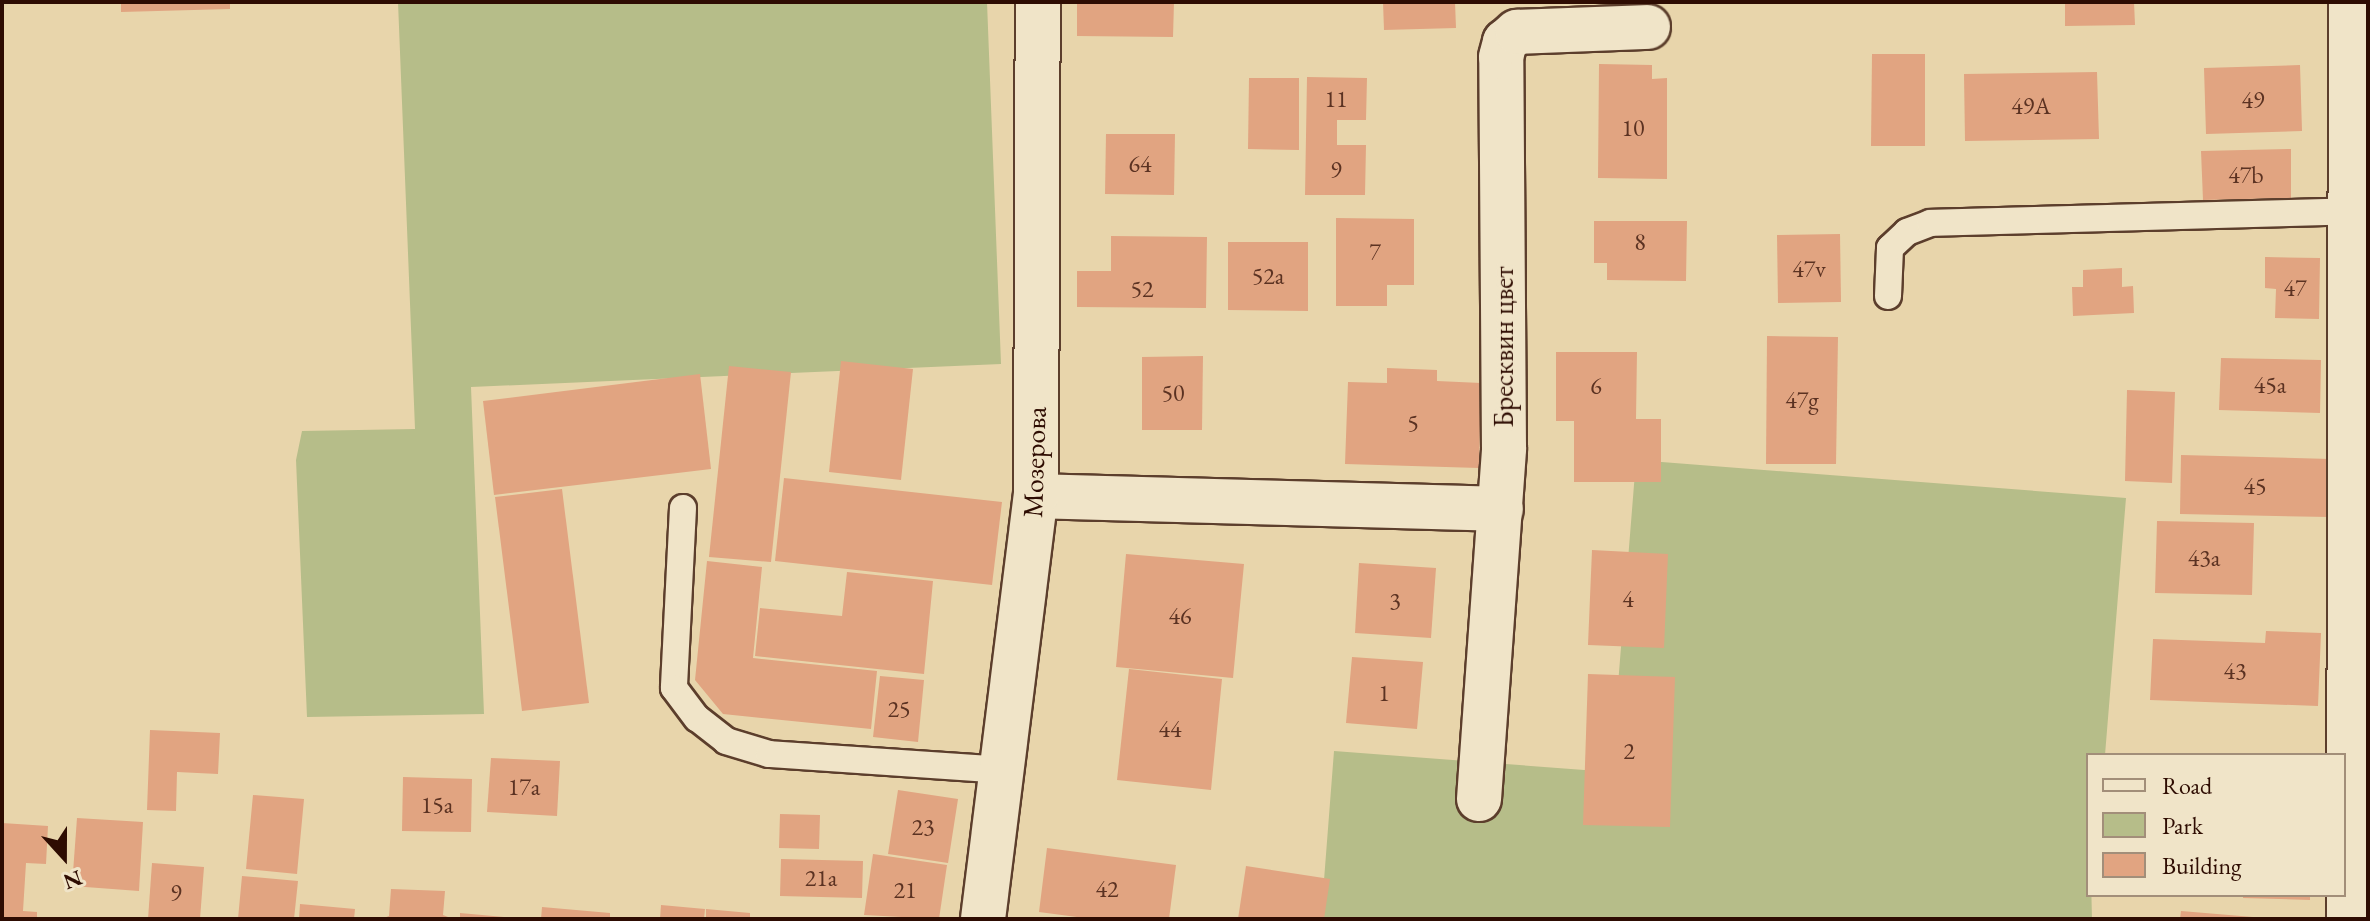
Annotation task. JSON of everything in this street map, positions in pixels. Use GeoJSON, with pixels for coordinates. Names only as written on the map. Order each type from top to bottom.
{"type":"FeatureCollection","features":[{"type":"Feature","properties":{"kind":"street","name":"Мозерова"},"geometry":{"type":"LineString","coordinates":[[983,919],[1036,496],[1038,2]]}},
{"type":"Feature","properties":{"kind":"street"},"geometry":{"type":"LineString","coordinates":[[2349,919],[2353,570],[2349,211],[2351,2]]}},
{"type":"Feature","properties":{"kind":"street","name":"Бресквин цвет"},"geometry":{"type":"LineString","coordinates":[[1479,799],[1501,509],[1505,42],[1517,32],[1648,27]]}},
{"type":"Feature","properties":{"kind":"street"},"geometry":{"type":"LineString","coordinates":[[1036,496],[1501,509]]}},
{"type":"Feature","properties":{"kind":"lane"},"geometry":{"type":"LineString","coordinates":[[1888,296],[1890,248],[1907,232],[1930,223],[2349,211]]}},
{"type":"Feature","properties":{"kind":"lane"},"geometry":{"type":"LineString","coordinates":[[683,508],[674,688],[697,718],[726,741],[769,754],[1002,770]]}},
{"type":"Feature","properties":{"kind":"green space"},"geometry":{"type":"Polygon","coordinates":[[[398,2],[987,2],[1001,364],[471,387],[484,714],[307,717],[296,460],[302,431],[415,429],[398,2]]]}},
{"type":"Feature","properties":{"kind":"green space"},"geometry":{"type":"Polygon","coordinates":[[[1636,460],[2126,498],[2105,753],[2086,753],[2086,897],[2091,897],[2092,919],[1321,919],[1334,751],[1611,772],[1636,460]]]}},
{"type":"Feature","properties":{"kind":"building"},"geometry":{"type":"Polygon","coordinates":[[[121,2],[230,2],[230,9],[121,12],[121,2]]]}},
{"type":"Feature","properties":{"kind":"building"},"geometry":{"type":"Polygon","coordinates":[[[1077,2],[1174,2],[1173,37],[1077,36],[1077,2]]]}},
{"type":"Feature","properties":{"kind":"building"},"geometry":{"type":"Polygon","coordinates":[[[1383,2],[1455,2],[1456,28],[1384,30],[1383,2]]]}},
{"type":"Feature","properties":{"kind":"building"},"geometry":{"type":"Polygon","coordinates":[[[2065,2],[2134,2],[2135,25],[2065,26],[2065,2]]]}},
{"type":"Feature","properties":{"kind":"building"},"geometry":{"type":"Polygon","coordinates":[[[1872,54],[1925,54],[1925,146],[1871,146],[1872,54]]]}},
{"type":"Feature","properties":{"kind":"building"},"geometry":{"type":"Polygon","coordinates":[[[1599,64],[1652,65],[1652,79],[1667,78],[1667,179],[1598,178],[1599,64]]]}},
{"type":"Feature","properties":{"kind":"building"},"geometry":{"type":"Polygon","coordinates":[[[2300,65],[2302,131],[2206,134],[2204,68],[2300,65]]]}},
{"type":"Feature","properties":{"kind":"building"},"geometry":{"type":"Polygon","coordinates":[[[2097,72],[2099,139],[1965,141],[1964,74],[2097,72]]]}},
{"type":"Feature","properties":{"kind":"building"},"geometry":{"type":"Polygon","coordinates":[[[1307,77],[1367,78],[1366,120],[1337,120],[1337,145],[1366,145],[1365,195],[1305,195],[1307,77]]]}},
{"type":"Feature","properties":{"kind":"building"},"geometry":{"type":"Polygon","coordinates":[[[1249,78],[1299,78],[1299,150],[1248,149],[1249,78]]]}},
{"type":"Feature","properties":{"kind":"building"},"geometry":{"type":"Polygon","coordinates":[[[1106,134],[1175,134],[1174,195],[1105,194],[1106,134]]]}},
{"type":"Feature","properties":{"kind":"building"},"geometry":{"type":"Polygon","coordinates":[[[2291,149],[2291,198],[2203,200],[2201,151],[2291,149]]]}},
{"type":"Feature","properties":{"kind":"building"},"geometry":{"type":"Polygon","coordinates":[[[1336,218],[1414,219],[1414,285],[1387,285],[1387,306],[1336,306],[1336,218]]]}},
{"type":"Feature","properties":{"kind":"building"},"geometry":{"type":"Polygon","coordinates":[[[1594,221],[1687,221],[1686,281],[1607,280],[1607,263],[1594,263],[1594,221]]]}},
{"type":"Feature","properties":{"kind":"building"},"geometry":{"type":"Polygon","coordinates":[[[1840,234],[1841,302],[1778,303],[1777,235],[1840,234]]]}},
{"type":"Feature","properties":{"kind":"building"},"geometry":{"type":"Polygon","coordinates":[[[1111,236],[1207,237],[1206,308],[1077,307],[1077,271],[1111,271],[1111,236]]]}},
{"type":"Feature","properties":{"kind":"building"},"geometry":{"type":"Polygon","coordinates":[[[1228,242],[1308,242],[1308,311],[1228,310],[1228,242]]]}},
{"type":"Feature","properties":{"kind":"building"},"geometry":{"type":"Polygon","coordinates":[[[2265,257],[2320,258],[2319,319],[2275,318],[2276,289],[2265,288],[2265,257]]]}},
{"type":"Feature","properties":{"kind":"building"},"geometry":{"type":"Polygon","coordinates":[[[2122,268],[2122,287],[2133,286],[2134,313],[2073,316],[2072,287],[2083,287],[2083,270],[2122,268]]]}},
{"type":"Feature","properties":{"kind":"building"},"geometry":{"type":"Polygon","coordinates":[[[1767,336],[1838,337],[1836,464],[1766,464],[1767,336]]]}},
{"type":"Feature","properties":{"kind":"building"},"geometry":{"type":"Polygon","coordinates":[[[1556,352],[1637,352],[1636,419],[1661,419],[1661,482],[1574,482],[1574,421],[1556,421],[1556,352]]]}},
{"type":"Feature","properties":{"kind":"building"},"geometry":{"type":"Polygon","coordinates":[[[1203,356],[1202,430],[1142,430],[1142,357],[1203,356]]]}},
{"type":"Feature","properties":{"kind":"building"},"geometry":{"type":"Polygon","coordinates":[[[2221,358],[2321,360],[2320,413],[2219,410],[2221,358]]]}},
{"type":"Feature","properties":{"kind":"building"},"geometry":{"type":"Polygon","coordinates":[[[841,361],[913,369],[901,480],[829,472],[841,361]]]}},
{"type":"Feature","properties":{"kind":"building"},"geometry":{"type":"Polygon","coordinates":[[[729,366],[791,372],[771,562],[709,557],[729,366]]]}},
{"type":"Feature","properties":{"kind":"building"},"geometry":{"type":"Polygon","coordinates":[[[1387,368],[1437,370],[1437,381],[1481,383],[1479,468],[1345,464],[1348,382],[1387,383],[1387,368]]]}},
{"type":"Feature","properties":{"kind":"building"},"geometry":{"type":"Polygon","coordinates":[[[700,374],[711,469],[494,495],[483,401],[700,374]]]}},
{"type":"Feature","properties":{"kind":"building"},"geometry":{"type":"Polygon","coordinates":[[[2127,390],[2175,392],[2172,483],[2125,481],[2127,390]]]}},
{"type":"Feature","properties":{"kind":"building"},"geometry":{"type":"Polygon","coordinates":[[[2181,455],[2330,459],[2329,517],[2180,514],[2181,455]]]}},
{"type":"Feature","properties":{"kind":"building"},"geometry":{"type":"Polygon","coordinates":[[[784,478],[1002,502],[992,585],[775,561],[784,478]]]}},
{"type":"Feature","properties":{"kind":"building"},"geometry":{"type":"Polygon","coordinates":[[[562,489],[589,703],[522,711],[495,497],[562,489]]]}},
{"type":"Feature","properties":{"kind":"building"},"geometry":{"type":"Polygon","coordinates":[[[2157,521],[2254,523],[2252,595],[2155,593],[2157,521]]]}},
{"type":"Feature","properties":{"kind":"building"},"geometry":{"type":"Polygon","coordinates":[[[1592,550],[1668,554],[1664,648],[1588,645],[1592,550]]]}},
{"type":"Feature","properties":{"kind":"building"},"geometry":{"type":"Polygon","coordinates":[[[1126,554],[1244,564],[1233,678],[1116,667],[1126,554]]]}},
{"type":"Feature","properties":{"kind":"building"},"geometry":{"type":"Polygon","coordinates":[[[707,561],[762,567],[753,658],[877,671],[871,729],[723,714],[695,680],[707,561]]]}},
{"type":"Feature","properties":{"kind":"building"},"geometry":{"type":"Polygon","coordinates":[[[1359,563],[1436,568],[1431,638],[1355,633],[1359,563]]]}},
{"type":"Feature","properties":{"kind":"building"},"geometry":{"type":"Polygon","coordinates":[[[847,572],[933,581],[924,674],[755,656],[760,608],[842,616],[847,572]]]}},
{"type":"Feature","properties":{"kind":"building"},"geometry":{"type":"Polygon","coordinates":[[[2266,631],[2321,633],[2318,706],[2150,700],[2153,639],[2265,643],[2266,631]]]}},
{"type":"Feature","properties":{"kind":"building"},"geometry":{"type":"Polygon","coordinates":[[[1352,657],[1423,662],[1417,729],[1346,723],[1352,657]]]}},
{"type":"Feature","properties":{"kind":"building"},"geometry":{"type":"Polygon","coordinates":[[[1129,669],[1222,679],[1211,790],[1117,780],[1129,669]]]}},
{"type":"Feature","properties":{"kind":"building"},"geometry":{"type":"Polygon","coordinates":[[[1588,674],[1675,677],[1670,827],[1583,825],[1588,674]]]}},
{"type":"Feature","properties":{"kind":"building"},"geometry":{"type":"Polygon","coordinates":[[[880,676],[924,680],[918,742],[873,737],[880,676]]]}},
{"type":"Feature","properties":{"kind":"building"},"geometry":{"type":"Polygon","coordinates":[[[150,730],[220,733],[218,774],[177,772],[176,811],[147,810],[150,730]]]}},
{"type":"Feature","properties":{"kind":"building"},"geometry":{"type":"Polygon","coordinates":[[[491,758],[560,761],[557,816],[487,812],[491,758]]]}},
{"type":"Feature","properties":{"kind":"building"},"geometry":{"type":"Polygon","coordinates":[[[403,777],[472,779],[471,832],[402,831],[403,777]]]}},
{"type":"Feature","properties":{"kind":"building"},"geometry":{"type":"Polygon","coordinates":[[[898,790],[958,799],[948,863],[888,854],[898,790]]]}},
{"type":"Feature","properties":{"kind":"building"},"geometry":{"type":"Polygon","coordinates":[[[253,795],[304,799],[297,874],[246,869],[253,795]]]}},
{"type":"Feature","properties":{"kind":"building"},"geometry":{"type":"Polygon","coordinates":[[[780,814],[820,815],[819,849],[779,848],[780,814]]]}},
{"type":"Feature","properties":{"kind":"building"},"geometry":{"type":"Polygon","coordinates":[[[77,818],[143,822],[139,891],[72,886],[77,818]]]}},
{"type":"Feature","properties":{"kind":"building"},"geometry":{"type":"Polygon","coordinates":[[[2,823],[48,826],[46,864],[26,863],[23,911],[37,912],[37,919],[2,919],[2,823]]]}},
{"type":"Feature","properties":{"kind":"building"},"geometry":{"type":"Polygon","coordinates":[[[1047,848],[1176,865],[1169,919],[1092,919],[1039,912],[1047,848]]]}},
{"type":"Feature","properties":{"kind":"building"},"geometry":{"type":"Polygon","coordinates":[[[873,854],[947,865],[939,919],[864,915],[873,854]]]}},
{"type":"Feature","properties":{"kind":"building"},"geometry":{"type":"Polygon","coordinates":[[[781,859],[863,861],[862,898],[780,896],[781,859]]]}},
{"type":"Feature","properties":{"kind":"building"},"geometry":{"type":"Polygon","coordinates":[[[152,863],[204,867],[200,919],[148,919],[152,863]]]}},
{"type":"Feature","properties":{"kind":"building"},"geometry":{"type":"Polygon","coordinates":[[[1246,866],[1330,879],[1324,919],[1238,919],[1246,866]]]}},
{"type":"Feature","properties":{"kind":"building"},"geometry":{"type":"Polygon","coordinates":[[[242,876],[298,881],[294,919],[238,919],[242,876]]]}},
{"type":"Feature","properties":{"kind":"building"},"geometry":{"type":"Polygon","coordinates":[[[391,889],[445,891],[443,915],[453,919],[381,919],[389,916],[391,889]]]}},
{"type":"Feature","properties":{"kind":"building"},"geometry":{"type":"Polygon","coordinates":[[[2310,897],[2310,900],[2243,898],[2310,897]]]}},
{"type":"Feature","properties":{"kind":"building"},"geometry":{"type":"Polygon","coordinates":[[[300,904],[355,909],[354,919],[299,919],[300,904]]]}},
{"type":"Feature","properties":{"kind":"building"},"geometry":{"type":"Polygon","coordinates":[[[661,905],[705,909],[704,919],[660,919],[661,905]]]}},
{"type":"Feature","properties":{"kind":"building"},"geometry":{"type":"Polygon","coordinates":[[[542,907],[610,913],[610,919],[541,919],[542,907]]]}},
{"type":"Feature","properties":{"kind":"building"},"geometry":{"type":"Polygon","coordinates":[[[706,909],[750,913],[750,919],[706,919],[706,909]]]}},
{"type":"Feature","properties":{"kind":"building"},"geometry":{"type":"Polygon","coordinates":[[[2181,911],[2253,917],[2253,919],[2180,919],[2181,911]]]}},
{"type":"Feature","properties":{"kind":"building"},"geometry":{"type":"Polygon","coordinates":[[[460,913],[504,917],[504,919],[460,919],[460,913]]]}}]}
